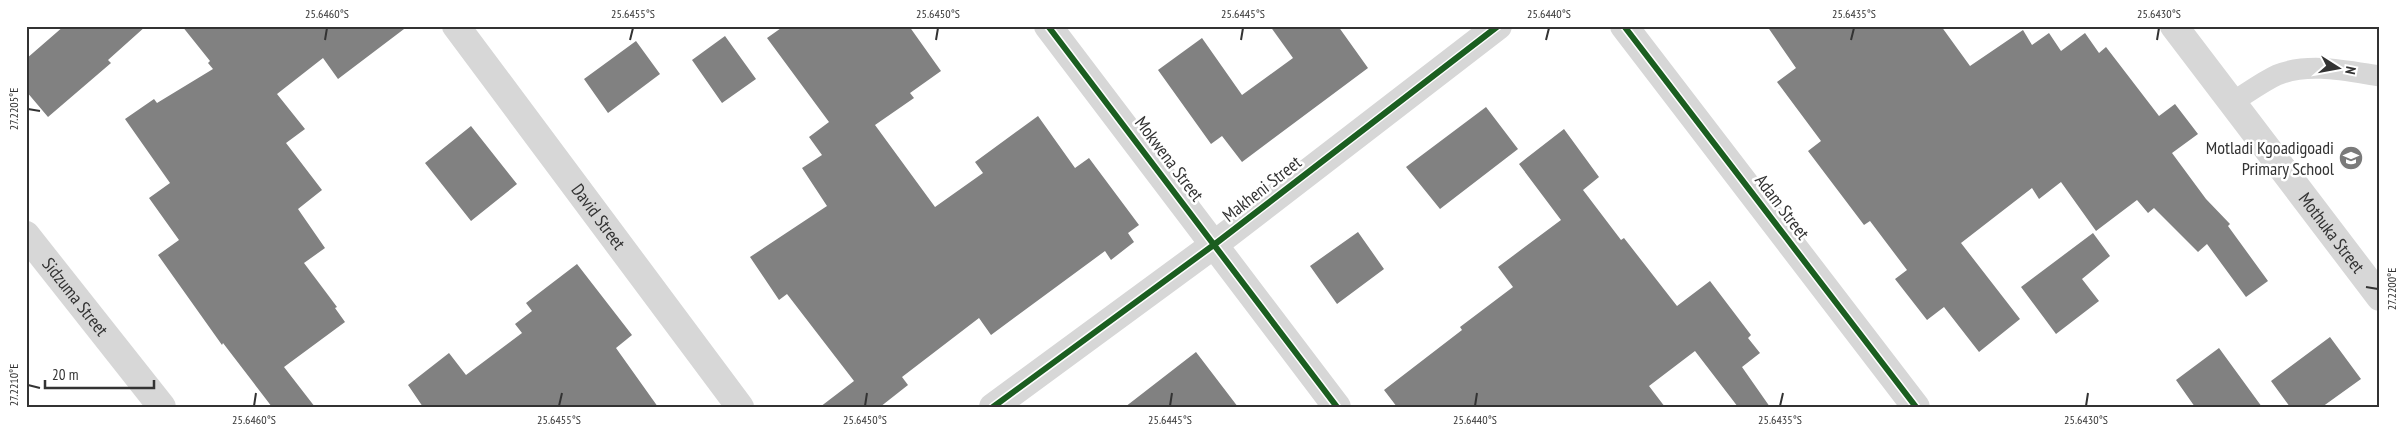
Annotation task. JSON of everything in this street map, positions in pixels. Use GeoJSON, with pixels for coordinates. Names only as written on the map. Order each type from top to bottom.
{"type":"FeatureCollection","features":[{"type":"Feature","properties":{"kind":"street","name":"David Street"},"geometry":{"type":"LineString","coordinates":[[456,26],[740,407]]}},
{"type":"Feature","properties":{"kind":"street","name":"Mokwena Street"},"geometry":{"type":"LineString","coordinates":[[1048,26],[1337,407]]}},
{"type":"Feature","properties":{"kind":"street","name":"Makheni Street"},"geometry":{"type":"LineString","coordinates":[[993,407],[1215,244],[1498,26]]}},
{"type":"Feature","properties":{"kind":"street","name":"Adam Street"},"geometry":{"type":"LineString","coordinates":[[1624,26],[1916,407]]}},
{"type":"Feature","properties":{"kind":"street","name":"Mothuka Street"},"geometry":{"type":"LineString","coordinates":[[2174,26],[2380,297]]}},
{"type":"Feature","properties":{"kind":"street","name":"Sidzuma Street"},"geometry":{"type":"LineString","coordinates":[[26,235],[162,407]]}},
{"type":"Feature","properties":{"kind":"lane"},"geometry":{"type":"LineString","coordinates":[[2231,103],[2276,75],[2300,69],[2335,70],[2380,76]]}},
{"type":"Feature","properties":{"kind":"building"},"geometry":{"type":"Polygon","coordinates":[[[64,26],[146,26],[108,60],[111,63],[48,117],[26,91],[26,59],[64,26]]]}},
{"type":"Feature","properties":{"kind":"building"},"geometry":{"type":"Polygon","coordinates":[[[182,26],[408,26],[338,79],[323,58],[277,94],[305,129],[286,143],[322,190],[298,209],[325,248],[304,263],[337,307],[335,308],[345,322],[284,367],[315,407],[272,407],[223,343],[222,345],[158,255],[179,240],[149,198],[170,183],[125,119],[154,99],[157,103],[213,69],[208,63],[210,61],[182,26]]]}},
{"type":"Feature","properties":{"kind":"building"},"geometry":{"type":"Polygon","coordinates":[[[784,26],[909,26],[941,71],[910,93],[914,98],[875,125],[935,207],[983,173],[975,162],[1038,116],[1075,168],[1089,158],[1139,225],[1128,233],[1134,242],[1111,260],[1105,251],[991,335],[979,318],[902,377],[908,385],[880,407],[820,407],[854,381],[787,294],[779,300],[750,257],[827,206],[802,168],[822,155],[809,137],[829,122],[767,38],[784,26]]]}},
{"type":"Feature","properties":{"kind":"building"},"geometry":{"type":"Polygon","coordinates":[[[1270,26],[1338,26],[1368,68],[1242,162],[1222,136],[1211,144],[1158,70],[1202,38],[1242,95],[1293,58],[1270,26]]]}},
{"type":"Feature","properties":{"kind":"building"},"geometry":{"type":"Polygon","coordinates":[[[1767,26],[1941,26],[1970,66],[2023,30],[2032,45],[2049,33],[2061,51],[2085,33],[2099,53],[2106,47],[2159,116],[2175,104],[2198,134],[2172,153],[2206,199],[2230,224],[2228,226],[2268,281],[2246,297],[2207,244],[2198,252],[2154,208],[2148,213],[2137,200],[2096,231],[2061,182],[2039,199],[2032,188],[1961,243],[2020,319],[1979,352],[1944,307],[1927,320],[1895,279],[1907,270],[1870,221],[1864,225],[1808,151],[1821,141],[1777,82],[1796,68],[1767,26]]]}},
{"type":"Feature","properties":{"kind":"building"},"geometry":{"type":"Polygon","coordinates":[[[725,36],[756,79],[722,103],[692,60],[725,36]]]}},
{"type":"Feature","properties":{"kind":"building"},"geometry":{"type":"Polygon","coordinates":[[[636,41],[660,74],[608,113],[584,79],[636,41]]]}},
{"type":"Feature","properties":{"kind":"building"},"geometry":{"type":"Polygon","coordinates":[[[1486,107],[1518,149],[1440,209],[1406,167],[1486,107]]]}},
{"type":"Feature","properties":{"kind":"building"},"geometry":{"type":"Polygon","coordinates":[[[471,126],[517,184],[471,221],[425,163],[471,126]]]}},
{"type":"Feature","properties":{"kind":"building"},"geometry":{"type":"Polygon","coordinates":[[[1564,129],[1599,177],[1583,190],[1621,240],[1624,238],[1677,306],[1710,281],[1751,335],[1748,338],[1760,353],[1742,367],[1770,407],[1738,407],[1695,351],[1649,386],[1665,407],[1397,407],[1384,390],[1462,330],[1460,327],[1513,287],[1498,267],[1561,220],[1519,164],[1564,129]]]}},
{"type":"Feature","properties":{"kind":"building"},"geometry":{"type":"Polygon","coordinates":[[[1358,232],[1384,269],[1337,304],[1310,266],[1358,232]]]}},
{"type":"Feature","properties":{"kind":"building"},"geometry":{"type":"Polygon","coordinates":[[[2093,233],[2110,256],[2082,279],[2099,301],[2056,334],[2021,287],[2093,233]]]}},
{"type":"Feature","properties":{"kind":"building"},"geometry":{"type":"Polygon","coordinates":[[[577,264],[632,335],[616,348],[658,407],[423,407],[408,385],[449,353],[466,375],[522,333],[515,324],[532,311],[526,303],[577,264]]]}},
{"type":"Feature","properties":{"kind":"building"},"geometry":{"type":"Polygon","coordinates":[[[2330,337],[2361,379],[2322,407],[2290,407],[2271,381],[2330,337]]]}},
{"type":"Feature","properties":{"kind":"building"},"geometry":{"type":"Polygon","coordinates":[[[2219,348],[2262,407],[2195,407],[2176,380],[2219,348]]]}},
{"type":"Feature","properties":{"kind":"building"},"geometry":{"type":"Polygon","coordinates":[[[1196,352],[1238,407],[1125,407],[1196,352]]]}},
{"type":"Feature","properties":{"kind":"cycle path"},"geometry":{"type":"LineString","coordinates":[[1048,26],[1337,407]]}},
{"type":"Feature","properties":{"kind":"cycle path"},"geometry":{"type":"LineString","coordinates":[[993,407],[1215,244],[1498,26]]}},
{"type":"Feature","properties":{"kind":"cycle path"},"geometry":{"type":"LineString","coordinates":[[1624,26],[1916,407]]}},
{"type":"Feature","properties":{"kind":"place","name":"Motladi Kgoadigoadi Primary School"},"geometry":{"type":"Point","coordinates":[2351,158]}}]}
